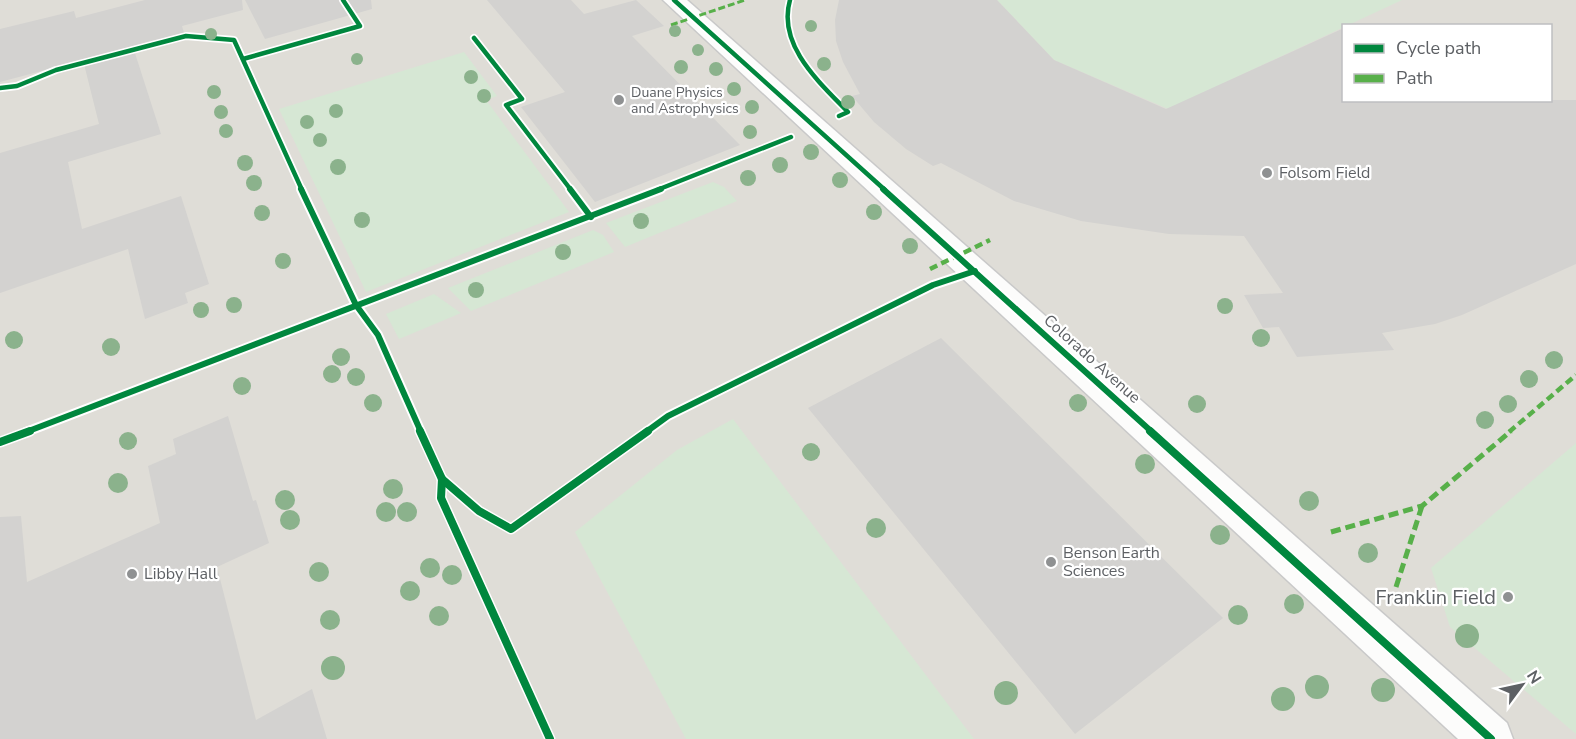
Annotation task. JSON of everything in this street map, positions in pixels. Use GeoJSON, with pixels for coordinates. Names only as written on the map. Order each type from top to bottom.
{"type":"FeatureCollection","features":[{"type":"Feature","properties":{"kind":"street","name":"Colorado Avenue"},"geometry":{"type":"LineString","coordinates":[[674,0],[1491,739]]}},
{"type":"Feature","properties":{"kind":"shaded area"},"geometry":{"type":"Polygon","coordinates":[[[0,0],[1576,0],[1576,739],[0,739],[0,0]]]}},
{"type":"Feature","properties":{"kind":"green space"},"geometry":{"type":"Polygon","coordinates":[[[997,0],[1402,0],[1350,24],[1342,24],[1342,28],[1196,96],[1173,111],[1054,60],[997,0]]]}},
{"type":"Feature","properties":{"kind":"green space"},"geometry":{"type":"Polygon","coordinates":[[[464,52],[497,96],[486,100],[569,212],[366,292],[279,109],[464,52]]]}},
{"type":"Feature","properties":{"kind":"green space"},"geometry":{"type":"Polygon","coordinates":[[[713,182],[724,187],[737,201],[625,247],[606,223],[713,182]]]}},
{"type":"Feature","properties":{"kind":"green space"},"geometry":{"type":"Polygon","coordinates":[[[593,230],[603,235],[614,252],[471,311],[448,288],[593,230]]]}},
{"type":"Feature","properties":{"kind":"green space"},"geometry":{"type":"Polygon","coordinates":[[[434,294],[461,313],[399,339],[386,314],[434,294]]]}},
{"type":"Feature","properties":{"kind":"green space"},"geometry":{"type":"Polygon","coordinates":[[[733,419],[974,739],[686,739],[575,532],[677,450],[733,419]]]}},
{"type":"Feature","properties":{"kind":"green space","name":"Franklin Field"},"geometry":{"type":"Polygon","coordinates":[[[1576,443],[1576,734],[1450,627],[1431,568],[1576,443]]]}},
{"type":"Feature","properties":{"kind":"building"},"geometry":{"type":"Polygon","coordinates":[[[145,0],[242,0],[243,10],[182,26],[184,33],[133,47],[161,134],[68,162],[82,229],[181,196],[209,284],[185,293],[188,303],[145,319],[128,249],[0,293],[0,153],[99,124],[83,60],[0,82],[0,29],[74,11],[76,18],[145,0]]]}},
{"type":"Feature","properties":{"kind":"building"},"geometry":{"type":"Polygon","coordinates":[[[245,0],[371,0],[372,9],[265,39],[245,0]]]}},
{"type":"Feature","properties":{"kind":"building","name":"Duane Physics and Astrophysics"},"geometry":{"type":"Polygon","coordinates":[[[487,0],[571,0],[584,14],[636,0],[664,26],[632,36],[740,145],[595,202],[521,107],[565,92],[487,0]]]}},
{"type":"Feature","properties":{"kind":"building","name":"Folsom Field"},"geometry":{"type":"Polygon","coordinates":[[[839,0],[997,0],[1054,60],[1166,109],[1342,29],[1342,102],[1576,100],[1576,264],[1462,315],[1435,324],[1382,333],[1394,350],[1297,357],[1279,327],[1263,328],[1244,295],[1283,293],[1244,236],[1169,234],[1081,221],[1014,201],[941,163],[933,166],[906,149],[874,122],[852,96],[860,94],[843,62],[836,41],[835,20],[839,0]]]}},
{"type":"Feature","properties":{"kind":"building","name":"Benson Earth Sciences"},"geometry":{"type":"Polygon","coordinates":[[[941,338],[1223,618],[1075,734],[808,408],[941,338]]]}},
{"type":"Feature","properties":{"kind":"building","name":"Libby Hall"},"geometry":{"type":"Polygon","coordinates":[[[228,416],[253,501],[256,500],[269,543],[217,567],[256,720],[312,689],[327,739],[0,739],[0,517],[21,516],[27,582],[160,523],[148,466],[176,454],[173,439],[228,416]]]}},
{"type":"Feature","properties":{"kind":"marked path"},"geometry":{"type":"LineString","coordinates":[[671,25],[745,0]]}},
{"type":"Feature","properties":{"kind":"marked path"},"geometry":{"type":"LineString","coordinates":[[930,269],[990,240]]}},
{"type":"Feature","properties":{"kind":"marked path"},"geometry":{"type":"LineString","coordinates":[[1331,532],[1422,506],[1576,375]]}},
{"type":"Feature","properties":{"kind":"marked path"},"geometry":{"type":"LineString","coordinates":[[1396,587],[1422,506]]}},
{"type":"Feature","properties":{"kind":"cycle path"},"geometry":{"type":"LineString","coordinates":[[243,59],[360,26],[343,0]]}},
{"type":"Feature","properties":{"kind":"cycle path"},"geometry":{"type":"LineString","coordinates":[[674,0],[1491,739]]}},
{"type":"Feature","properties":{"kind":"cycle path"},"geometry":{"type":"LineString","coordinates":[[790,0],[786,21],[788,33],[807,65],[848,112],[839,116]]}},
{"type":"Feature","properties":{"kind":"cycle path"},"geometry":{"type":"LineString","coordinates":[[0,88],[17,86],[56,70],[186,36],[234,40],[322,236],[356,305],[378,335],[442,479],[441,498],[550,739]]}},
{"type":"Feature","properties":{"kind":"cycle path"},"geometry":{"type":"LineString","coordinates":[[474,38],[522,99],[506,105],[591,217]]}},
{"type":"Feature","properties":{"kind":"cycle path"},"geometry":{"type":"LineString","coordinates":[[0,442],[591,217],[791,137]]}},
{"type":"Feature","properties":{"kind":"cycle path"},"geometry":{"type":"LineString","coordinates":[[442,479],[479,511],[511,529],[668,416],[933,285],[975,271]]}},
{"type":"Feature","properties":{"kind":"place","name":"Duane Physics and Astrophysics"},"geometry":{"type":"Point","coordinates":[619,100]}},
{"type":"Feature","properties":{"kind":"place","name":"Folsom Field"},"geometry":{"type":"Point","coordinates":[1267,173]}},
{"type":"Feature","properties":{"kind":"place","name":"Benson Earth Sciences"},"geometry":{"type":"Point","coordinates":[1051,562]}},
{"type":"Feature","properties":{"kind":"place","name":"Libby Hall"},"geometry":{"type":"Point","coordinates":[132,574]}},
{"type":"Feature","properties":{"kind":"place","name":"Franklin Field"},"geometry":{"type":"Point","coordinates":[1508,597]}}]}
